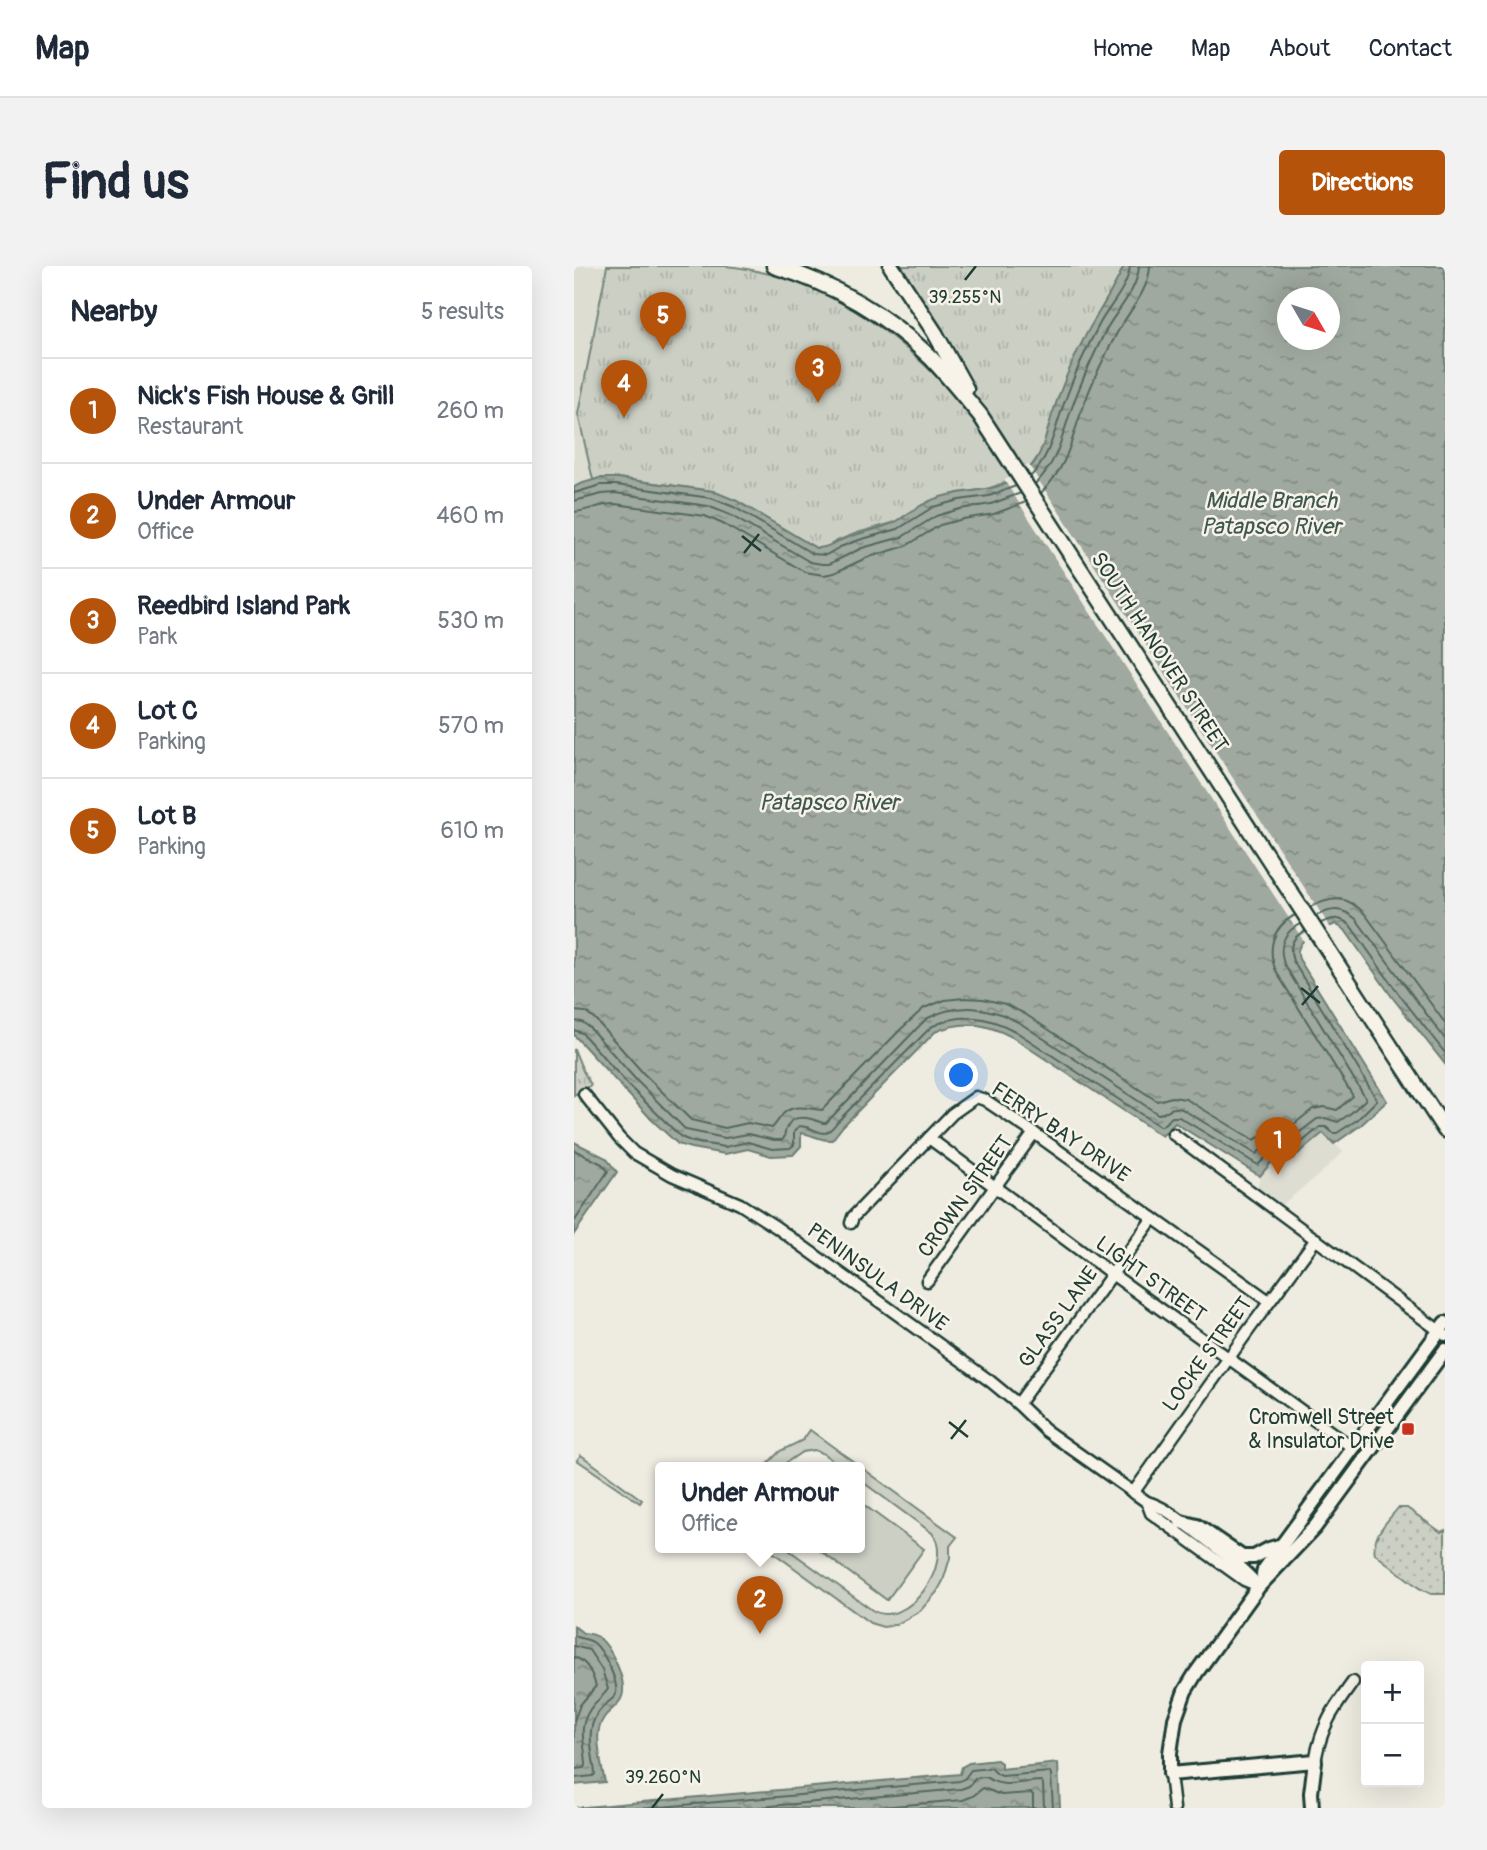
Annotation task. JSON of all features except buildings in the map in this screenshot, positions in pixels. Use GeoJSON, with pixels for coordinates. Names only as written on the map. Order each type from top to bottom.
{"type":"FeatureCollection","features":[{"type":"Feature","properties":{"kind":"main road","name":"SOUTH HANOVER STREET"},"geometry":{"type":"LineString","coordinates":[[774,266],[799,273],[848,295],[893,325],[933,360],[980,415],[1445,1129]]}},
{"type":"Feature","properties":{"kind":"main road"},"geometry":{"type":"LineString","coordinates":[[891,266],[935,333],[980,415]]}},
{"type":"Feature","properties":{"kind":"street","name":"PENINSULA DRIVE"},"geometry":{"type":"LineString","coordinates":[[584,1094],[612,1131],[634,1153],[664,1171],[740,1204],[760,1216],[1018,1404],[1045,1430],[1147,1503],[1158,1505],[1181,1521],[1242,1567],[1259,1586]]}},
{"type":"Feature","properties":{"kind":"street","name":"FERRY BAY DRIVE"},"geometry":{"type":"LineString","coordinates":[[851,1223],[853,1217],[952,1114],[976,1097],[985,1100],[1034,1133],[1269,1301]]}},
{"type":"Feature","properties":{"kind":"street","name":"CROWN STREET"},"geometry":{"type":"LineString","coordinates":[[926,1281],[1034,1133]]}},
{"type":"Feature","properties":{"kind":"street"},"geometry":{"type":"LineString","coordinates":[[1173,1134],[1443,1329],[1264,1570],[1259,1586]]}},
{"type":"Feature","properties":{"kind":"street","name":"LIGHT STREET"},"geometry":{"type":"LineString","coordinates":[[929,1138],[1353,1448]]}},
{"type":"Feature","properties":{"kind":"street","name":"GLASS LANE"},"geometry":{"type":"LineString","coordinates":[[1018,1404],[1153,1218]]}},
{"type":"Feature","properties":{"kind":"street","name":"LOCKE STREET"},"geometry":{"type":"LineString","coordinates":[[1133,1493],[1316,1239]]}},
{"type":"Feature","properties":{"kind":"street"},"geometry":{"type":"LineString","coordinates":[[1174,1808],[1170,1753],[1179,1706],[1185,1691],[1259,1586],[1315,1527],[1445,1350]]}},
{"type":"Feature","properties":{"kind":"street","name":"PENINSULA DRIVE"},"geometry":{"type":"LineString","coordinates":[[1147,1503],[1151,1513],[1166,1525],[1244,1580],[1259,1586]]}},
{"type":"Feature","properties":{"kind":"street"},"geometry":{"type":"LineString","coordinates":[[1181,1521],[1197,1526],[1242,1557],[1255,1557],[1282,1545]]}},
{"type":"Feature","properties":{"kind":"street"},"geometry":{"type":"LineString","coordinates":[[1312,1808],[1315,1761],[1322,1730],[1353,1682]]}},
{"type":"Feature","properties":{"kind":"street"},"geometry":{"type":"LineString","coordinates":[[1171,1774],[1315,1761]]}},
{"type":"Feature","properties":{"kind":"shaded area"},"geometry":{"type":"Polygon","coordinates":[[[574,266],[607,266],[578,414],[593,480],[574,487],[574,266]]]}},
{"type":"Feature","properties":{"kind":"shaded area"},"geometry":{"type":"Polygon","coordinates":[[[1324,1132],[1343,1152],[1320,1174],[1279,1207],[1256,1192],[1260,1176],[1275,1158],[1292,1159],[1324,1132]]]}},
{"type":"Feature","properties":{"kind":"green space"},"geometry":{"type":"Polygon","coordinates":[[[607,266],[731,267],[749,269],[798,283],[864,316],[903,345],[940,380],[960,365],[902,266],[1124,266],[1042,450],[1021,476],[987,489],[957,493],[909,513],[896,522],[857,533],[824,549],[816,548],[713,491],[617,478],[593,480],[578,414],[607,266]]]}},
{"type":"Feature","properties":{"kind":"green space"},"geometry":{"type":"Polygon","coordinates":[[[574,1049],[591,1085],[574,1095],[574,1049]]]}},
{"type":"Feature","properties":{"kind":"green space"},"geometry":{"type":"Polygon","coordinates":[[[810,1430],[854,1462],[834,1462],[814,1450],[802,1452],[787,1462],[769,1462],[780,1451],[803,1440],[810,1430]]]}},
{"type":"Feature","properties":{"kind":"green space"},"geometry":{"type":"Polygon","coordinates":[[[581,1455],[642,1500],[640,1503],[577,1460],[581,1455]]]}},
{"type":"Feature","properties":{"kind":"green space"},"geometry":{"type":"Polygon","coordinates":[[[865,1470],[957,1537],[950,1546],[950,1558],[937,1592],[921,1610],[901,1622],[883,1627],[870,1623],[774,1553],[793,1553],[872,1610],[886,1614],[899,1611],[924,1591],[937,1561],[937,1546],[932,1533],[865,1484],[865,1470]]]}},
{"type":"Feature","properties":{"kind":"green space"},"geometry":{"type":"Polygon","coordinates":[[[865,1506],[924,1549],[887,1600],[823,1553],[865,1553],[865,1506]]]}},
{"type":"Feature","properties":{"kind":"green space"},"geometry":{"type":"Polygon","coordinates":[[[1398,1508],[1407,1508],[1441,1532],[1445,1530],[1445,1594],[1431,1594],[1419,1588],[1375,1554],[1378,1535],[1398,1508]]]}},
{"type":"Feature","properties":{"kind":"water","name":"Patapsco River"},"geometry":{"type":"Polygon","coordinates":[[[1124,266],[1445,266],[1445,1064],[1392,997],[1345,930],[1335,924],[1303,941],[1298,952],[1299,959],[1387,1101],[1361,1125],[1334,1144],[1323,1133],[1292,1159],[1275,1158],[1260,1176],[1175,1123],[1162,1136],[1012,1037],[974,1025],[955,1026],[935,1032],[832,1140],[801,1133],[801,1146],[793,1155],[771,1156],[748,1149],[725,1154],[678,1144],[652,1120],[574,1035],[574,487],[600,478],[617,478],[713,491],[737,501],[820,548],[891,524],[935,499],[1010,482],[1034,464],[1071,365],[1124,266]]]}},
{"type":"Feature","properties":{"kind":"water"},"geometry":{"type":"Polygon","coordinates":[[[574,1142],[606,1158],[617,1172],[574,1234],[574,1142]]]}},
{"type":"Feature","properties":{"kind":"water"},"geometry":{"type":"Polygon","coordinates":[[[574,1626],[603,1642],[613,1657],[623,1684],[621,1699],[603,1719],[598,1734],[605,1782],[574,1785],[574,1626]]]}},
{"type":"Feature","properties":{"kind":"water"},"geometry":{"type":"Polygon","coordinates":[[[997,1760],[1001,1763],[1001,1769],[1058,1763],[1060,1808],[574,1808],[960,1774],[962,1767],[969,1763],[997,1760]]]}},
{"type":"Feature","properties":{"kind":"pier"},"geometry":{"type":"Polygon","coordinates":[[[1028,464],[1332,930],[1305,943],[1004,480],[1019,473],[1028,464]]]}},
{"type":"Feature","properties":{"kind":"place","name":"Lot B"},"geometry":{"type":"Point","coordinates":[663,350]}},
{"type":"Feature","properties":{"kind":"place","name":"Reedbird Island Park"},"geometry":{"type":"Point","coordinates":[818,403]}},
{"type":"Feature","properties":{"kind":"place","name":"Lot C"},"geometry":{"type":"Point","coordinates":[624,418]}},
{"type":"Feature","properties":{"kind":"place","name":"Nick's Fish House & Grill"},"geometry":{"type":"Point","coordinates":[1278,1175]}},
{"type":"Feature","properties":{"kind":"place","name":"Cromwell Street & Insulator Drive"},"geometry":{"type":"Point","coordinates":[1408,1429]}},
{"type":"Feature","properties":{"kind":"place","name":"Under Armour"},"geometry":{"type":"Point","coordinates":[760,1634]}},
{"type":"Feature","properties":{"kind":"water label","name":"Middle Branch Patapsco River"},"geometry":{"type":"Point","coordinates":[1271,513]}}]}
